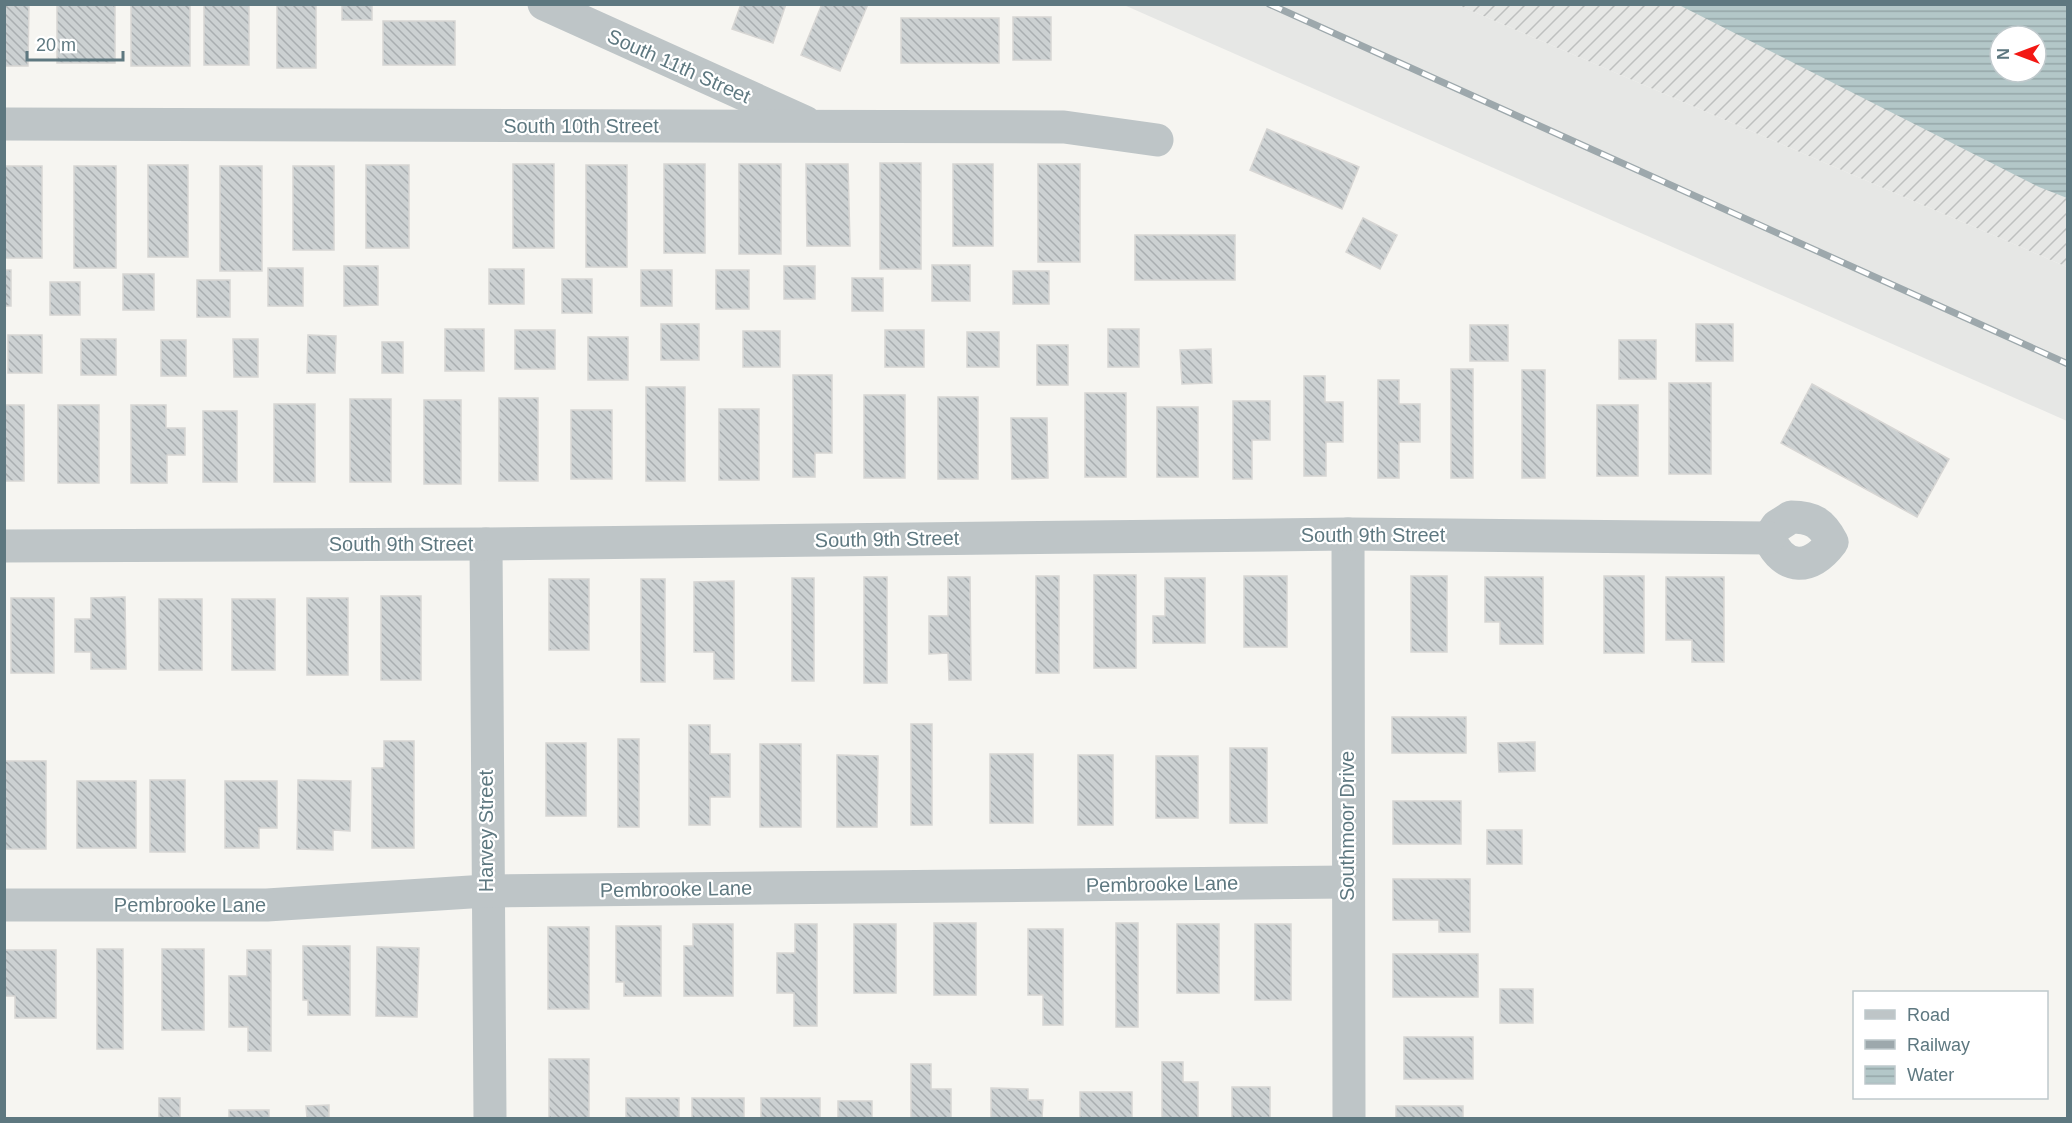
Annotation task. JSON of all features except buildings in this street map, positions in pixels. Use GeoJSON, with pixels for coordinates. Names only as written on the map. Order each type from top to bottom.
{"type":"FeatureCollection","features":[{"type":"Feature","properties":{"kind":"street","name":"South 11th Street"},"geometry":{"type":"LineString","coordinates":[[544,4],[815,127]]}},
{"type":"Feature","properties":{"kind":"street","name":"South 10th Street"},"geometry":{"type":"LineString","coordinates":[[4,124],[1064,127],[1157,140]]}},
{"type":"Feature","properties":{"kind":"street","name":"South 9th Street"},"geometry":{"type":"LineString","coordinates":[[4,546],[486,544],[1348,534],[1769,538]]}},
{"type":"Feature","properties":{"kind":"street","name":"Southmoor Drive"},"geometry":{"type":"LineString","coordinates":[[1348,534],[1348,1119]]}},
{"type":"Feature","properties":{"kind":"street","name":"Harvey Street"},"geometry":{"type":"LineString","coordinates":[[486,544],[486,891],[490,1119]]}},
{"type":"Feature","properties":{"kind":"street","name":"Pembrooke Lane"},"geometry":{"type":"LineString","coordinates":[[4,905],[267,905],[486,891],[1347,882]]}},
{"type":"Feature","properties":{"kind":"shaded area"},"geometry":{"type":"Polygon","coordinates":[[[1124,5],[1458,5],[2067,267],[2067,421],[1124,5]]]}},
{"type":"Feature","properties":{"kind":"shaded area"},"geometry":{"type":"Polygon","coordinates":[[[1458,5],[2067,5],[2067,267],[1458,5]]]}},
{"type":"Feature","properties":{"kind":"water"},"geometry":{"type":"Polygon","coordinates":[[[1679,5],[2067,5],[2067,198],[2039,187],[1679,5]]]}},
{"type":"Feature","properties":{"kind":"railway"},"geometry":{"type":"LineString","coordinates":[[1269,4],[2068,364]]}}]}
